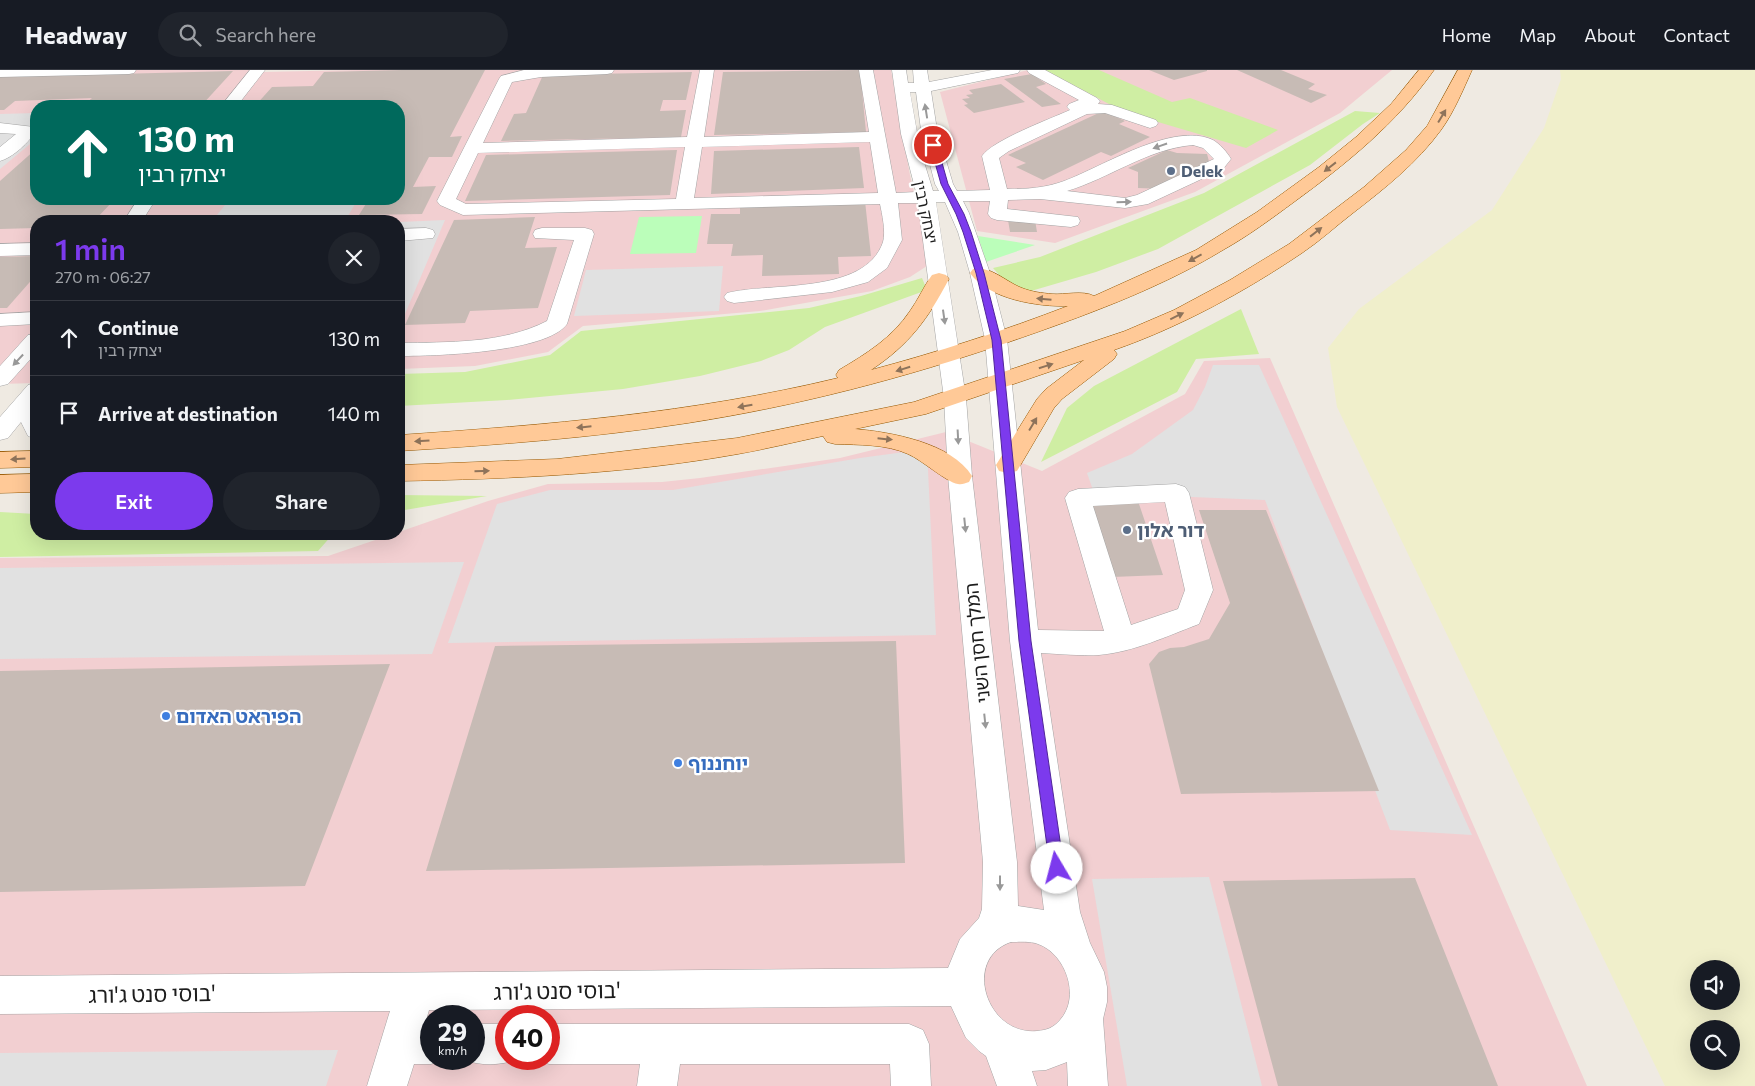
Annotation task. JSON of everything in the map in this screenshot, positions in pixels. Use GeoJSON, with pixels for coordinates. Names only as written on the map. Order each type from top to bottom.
{"type":"FeatureCollection","features":[{"type":"Feature","properties":{"kind":"main road"},"geometry":{"type":"LineString","coordinates":[[405,442],[541,432],[689,416],[820,390],[878,376],[996,340],[1110,297],[1194,259],[1298,191],[1347,154],[1388,116],[1407,96],[1427,70]]}},
{"type":"Feature","properties":{"kind":"main road"},"geometry":{"type":"LineString","coordinates":[[405,473],[489,471],[614,462],[737,446],[801,434],[918,409],[1133,336],[1181,314],[1237,284],[1296,248],[1370,191],[1412,154],[1434,128],[1452,99],[1465,70]]}},
{"type":"Feature","properties":{"kind":"main road"},"geometry":{"type":"LineString","coordinates":[[980,273],[1006,291],[1026,297],[1055,300],[1110,297]]}},
{"type":"Feature","properties":{"kind":"main road"},"geometry":{"type":"LineString","coordinates":[[820,390],[874,359],[893,345],[918,317],[939,279]]}},
{"type":"Feature","properties":{"kind":"main road"},"geometry":{"type":"LineString","coordinates":[[1008,466],[1045,404],[1054,394],[1086,368],[1133,336]]}},
{"type":"Feature","properties":{"kind":"main road"},"geometry":{"type":"LineString","coordinates":[[801,434],[899,441],[919,448],[939,459],[960,476]]}},
{"type":"Feature","properties":{"kind":"main road"},"geometry":{"type":"LineString","coordinates":[[0,460],[30,458]]}},
{"type":"Feature","properties":{"kind":"main road"},"geometry":{"type":"LineString","coordinates":[[0,484],[30,483]]}},
{"type":"Feature","properties":{"kind":"street"},"geometry":{"type":"LineString","coordinates":[[0,73],[129,70]]}},
{"type":"Feature","properties":{"kind":"street"},"geometry":{"type":"LineString","coordinates":[[234,100],[258,70]]}},
{"type":"Feature","properties":{"kind":"street"},"geometry":{"type":"LineString","coordinates":[[607,70],[529,72],[514,74],[506,79],[446,201],[463,210],[1040,194],[1126,203],[1142,200],[1217,165],[1223,159],[1205,143],[1173,142],[1145,152],[1074,184],[1040,194]]}},
{"type":"Feature","properties":{"kind":"street"},"geometry":{"type":"LineString","coordinates":[[684,204],[707,70]]}},
{"type":"Feature","properties":{"kind":"street"},"geometry":{"type":"LineString","coordinates":[[734,297],[832,286],[861,278],[880,264],[893,240],[866,70]]}},
{"type":"Feature","properties":{"kind":"street","name":"יצחק רבין"},"geometry":{"type":"LineString","coordinates":[[899,70],[907,131],[915,166],[926,196],[950,355]]}},
{"type":"Feature","properties":{"kind":"street","name":"יצחק רבין"},"geometry":{"type":"LineString","coordinates":[[920,70],[929,130],[944,184],[967,232],[980,273],[996,340],[1000,380]]}},
{"type":"Feature","properties":{"kind":"street"},"geometry":{"type":"LineString","coordinates":[[902,88],[923,88],[1013,70]]}},
{"type":"Feature","properties":{"kind":"street"},"geometry":{"type":"LineString","coordinates":[[989,138],[1092,101],[1034,70]]}},
{"type":"Feature","properties":{"kind":"street"},"geometry":{"type":"LineString","coordinates":[[1071,221],[997,214],[1000,195],[990,156],[1003,147],[1084,110],[1106,108],[1150,123]]}},
{"type":"Feature","properties":{"kind":"street"},"geometry":{"type":"LineString","coordinates":[[0,128],[23,128],[28,130],[26,134],[0,156]]}},
{"type":"Feature","properties":{"kind":"street"},"geometry":{"type":"LineString","coordinates":[[472,148],[878,137]]}},
{"type":"Feature","properties":{"kind":"street"},"geometry":{"type":"LineString","coordinates":[[1170,160],[1205,143]]}},
{"type":"Feature","properties":{"kind":"street"},"geometry":{"type":"LineString","coordinates":[[1089,199],[1116,186]]}},
{"type":"Feature","properties":{"kind":"street"},"geometry":{"type":"LineString","coordinates":[[405,235],[426,234]]}},
{"type":"Feature","properties":{"kind":"street"},"geometry":{"type":"LineString","coordinates":[[405,350],[450,348],[527,338],[544,332],[556,324],[585,234],[542,234]]}},
{"type":"Feature","properties":{"kind":"street"},"geometry":{"type":"LineString","coordinates":[[0,250],[30,249]]}},
{"type":"Feature","properties":{"kind":"street"},"geometry":{"type":"LineString","coordinates":[[0,320],[30,318]]}},
{"type":"Feature","properties":{"kind":"street"},"geometry":{"type":"LineString","coordinates":[[0,379],[30,346]]}},
{"type":"Feature","properties":{"kind":"street","name":"המלך חסן השני"},"geometry":{"type":"LineString","coordinates":[[950,355],[960,476],[1000,862],[1000,909],[993,930]]}},
{"type":"Feature","properties":{"kind":"street"},"geometry":{"type":"LineString","coordinates":[[1000,380],[1025,641],[1062,912],[1074,950],[1084,970],[1089,987],[1088,1007],[1084,1020],[1072,1038],[1053,1049],[1039,1052],[1024,1052],[1002,1044],[983,1029],[974,1017],[965,987],[968,962],[978,944],[993,930],[1011,924],[1038,926],[1057,935],[1074,950]]}},
{"type":"Feature","properties":{"kind":"street"},"geometry":{"type":"LineString","coordinates":[[0,432],[30,398]]}},
{"type":"Feature","properties":{"kind":"street"},"geometry":{"type":"LineString","coordinates":[[1025,641],[1101,642],[1120,638],[1153,630],[1189,616],[1199,590],[1176,493],[1078,498],[1120,638]]}},
{"type":"Feature","properties":{"kind":"street","name":"בוסי סנט ג'ורג'"},"geometry":{"type":"LineString","coordinates":[[0,995],[965,987]]}},
{"type":"Feature","properties":{"kind":"street"},"geometry":{"type":"LineString","coordinates":[[387,1086],[415,1044],[415,992]]}},
{"type":"Feature","properties":{"kind":"street"},"geometry":{"type":"LineString","coordinates":[[1084,1020],[1088,1086]]}},
{"type":"Feature","properties":{"kind":"street"},"geometry":{"type":"LineString","coordinates":[[560,1044],[910,1044],[911,1086]]}},
{"type":"Feature","properties":{"kind":"street"},"geometry":{"type":"LineString","coordinates":[[657,1086],[663,1044]]}},
{"type":"Feature","properties":{"kind":"street"},"geometry":{"type":"LineString","coordinates":[[1002,1044],[1016,1086]]}},
{"type":"Feature","properties":{"kind":"shaded area"},"geometry":{"type":"Polygon","coordinates":[[[0,70],[263,70],[262,72],[358,70],[891,70],[910,175],[930,264],[910,277],[872,291],[760,311],[583,326],[548,352],[475,366],[405,369],[405,215],[30,215],[30,383],[0,384],[0,70]]]}},
{"type":"Feature","properties":{"kind":"shaded area"},"geometry":{"type":"Polygon","coordinates":[[[1028,70],[1392,70],[1340,113],[1195,192],[1055,243],[977,231],[940,92],[1028,70]]]}},
{"type":"Feature","properties":{"kind":"shaded area"},"geometry":{"type":"Polygon","coordinates":[[[30,113],[30,144],[0,169],[0,114],[30,113]]]}},
{"type":"Feature","properties":{"kind":"shaded area"},"geometry":{"type":"Polygon","coordinates":[[[225,205],[354,205],[349,215],[217,215],[225,205]]]}},
{"type":"Feature","properties":{"kind":"shaded area"},"geometry":{"type":"Polygon","coordinates":[[[445,220],[405,314],[405,222],[445,220]]]}},
{"type":"Feature","properties":{"kind":"shaded area"},"geometry":{"type":"Polygon","coordinates":[[[723,266],[719,311],[574,316],[586,270],[723,266]]]}},
{"type":"Feature","properties":{"kind":"shaded area"},"geometry":{"type":"Polygon","coordinates":[[[1270,358],[1587,1086],[0,1086],[0,558],[328,556],[375,540],[405,540],[405,530],[488,501],[548,484],[662,482],[700,478],[840,458],[946,432],[1042,471],[1185,394],[1204,361],[1270,358]]]}},
{"type":"Feature","properties":{"kind":"shaded area"},"geometry":{"type":"Polygon","coordinates":[[[1213,365],[1259,365],[1472,835],[1390,830],[1265,500],[1094,493],[1087,473],[1132,454],[1193,410],[1205,387],[1213,365]]]}},
{"type":"Feature","properties":{"kind":"shaded area"},"geometry":{"type":"Polygon","coordinates":[[[927,449],[936,635],[448,643],[497,504],[550,490],[673,490],[860,458],[927,449]]]}},
{"type":"Feature","properties":{"kind":"shaded area"},"geometry":{"type":"Polygon","coordinates":[[[464,562],[432,654],[0,659],[0,568],[464,562]]]}},
{"type":"Feature","properties":{"kind":"shaded area"},"geometry":{"type":"Polygon","coordinates":[[[1209,877],[1262,1086],[1127,1086],[1092,879],[1209,877]]]}},
{"type":"Feature","properties":{"kind":"shaded area"},"geometry":{"type":"Polygon","coordinates":[[[338,1050],[326,1086],[0,1086],[0,1053],[338,1050]]]}},
{"type":"Feature","properties":{"kind":"green space"},"geometry":{"type":"Polygon","coordinates":[[[1045,70],[1099,70],[1172,102],[1190,98],[1278,130],[1246,148],[1124,112],[1045,70]]]}},
{"type":"Feature","properties":{"kind":"green space"},"geometry":{"type":"Polygon","coordinates":[[[1560,70],[1755,70],[1755,1086],[1665,1086],[1337,407],[1328,348],[1359,309],[1492,210],[1544,128],[1561,79],[1560,70]]]}},
{"type":"Feature","properties":{"kind":"green space"},"geometry":{"type":"Polygon","coordinates":[[[1355,111],[1380,113],[1310,165],[1158,249],[1096,272],[1031,291],[1007,284],[993,268],[1040,257],[1204,193],[1355,111]]]}},
{"type":"Feature","properties":{"kind":"green space"},"geometry":{"type":"Polygon","coordinates":[[[702,216],[696,253],[630,254],[639,217],[702,216]]]}},
{"type":"Feature","properties":{"kind":"green space"},"geometry":{"type":"Polygon","coordinates":[[[978,236],[1035,245],[986,262],[978,236]]]}},
{"type":"Feature","properties":{"kind":"green space"},"geometry":{"type":"Polygon","coordinates":[[[922,278],[927,290],[825,327],[789,350],[761,361],[700,376],[623,389],[507,400],[405,406],[405,374],[465,372],[550,355],[581,331],[809,308],[861,296],[922,278]]]}},
{"type":"Feature","properties":{"kind":"green space"},"geometry":{"type":"Polygon","coordinates":[[[1241,309],[1259,354],[1196,359],[1177,392],[1041,462],[1067,408],[1094,386],[1241,309]]]}},
{"type":"Feature","properties":{"kind":"green space"},"geometry":{"type":"Polygon","coordinates":[[[405,495],[487,496],[405,510],[405,495]]]}},
{"type":"Feature","properties":{"kind":"green space"},"geometry":{"type":"Polygon","coordinates":[[[0,512],[30,514],[30,540],[328,540],[318,551],[0,557],[0,512]]]}},
{"type":"Feature","properties":{"kind":"building"},"geometry":{"type":"Polygon","coordinates":[[[485,70],[450,137],[462,136],[452,157],[429,157],[413,187],[436,186],[422,214],[359,215],[365,205],[405,205],[405,100],[260,100],[272,87],[313,86],[324,72],[485,70]]]}},
{"type":"Feature","properties":{"kind":"building"},"geometry":{"type":"Polygon","coordinates":[[[860,70],[866,132],[714,135],[723,72],[860,70]]]}},
{"type":"Feature","properties":{"kind":"building"},"geometry":{"type":"Polygon","coordinates":[[[1149,70],[1207,70],[1207,71],[1174,80],[1149,70]]]}},
{"type":"Feature","properties":{"kind":"building"},"geometry":{"type":"Polygon","coordinates":[[[1237,70],[1281,70],[1315,84],[1308,89],[1327,95],[1311,103],[1237,70]]]}},
{"type":"Feature","properties":{"kind":"building"},"geometry":{"type":"Polygon","coordinates":[[[233,71],[206,100],[90,100],[92,98],[30,100],[15,101],[4,110],[0,110],[0,77],[233,71]]]}},
{"type":"Feature","properties":{"kind":"building"},"geometry":{"type":"Polygon","coordinates":[[[692,72],[686,100],[663,100],[660,111],[686,110],[681,137],[501,141],[514,114],[526,113],[543,75],[692,72]]]}},
{"type":"Feature","properties":{"kind":"building"},"geometry":{"type":"Polygon","coordinates":[[[1032,74],[1046,84],[1036,87],[1061,104],[1042,107],[1004,79],[1032,74]]]}},
{"type":"Feature","properties":{"kind":"building"},"geometry":{"type":"Polygon","coordinates":[[[1001,84],[1025,102],[974,113],[964,105],[968,104],[962,99],[970,98],[966,95],[973,94],[969,90],[1001,84]]]}},
{"type":"Feature","properties":{"kind":"building"},"geometry":{"type":"Polygon","coordinates":[[[1103,111],[1125,121],[1119,124],[1150,137],[1111,156],[1101,152],[1043,180],[1016,167],[1026,163],[1008,155],[1103,111]]]}},
{"type":"Feature","properties":{"kind":"building"},"geometry":{"type":"Polygon","coordinates":[[[859,147],[864,188],[711,194],[714,151],[859,147]]]}},
{"type":"Feature","properties":{"kind":"building"},"geometry":{"type":"Polygon","coordinates":[[[677,150],[670,195],[465,201],[486,155],[677,150]]]}},
{"type":"Feature","properties":{"kind":"building"},"geometry":{"type":"Polygon","coordinates":[[[1167,150],[1177,153],[1207,154],[1210,165],[1164,189],[1138,188],[1138,172],[1128,168],[1167,150]]]}},
{"type":"Feature","properties":{"kind":"building"},"geometry":{"type":"Polygon","coordinates":[[[30,154],[30,205],[109,205],[100,215],[30,215],[30,228],[0,229],[0,181],[30,154]]]}},
{"type":"Feature","properties":{"kind":"building"},"geometry":{"type":"Polygon","coordinates":[[[865,201],[871,256],[838,257],[839,274],[762,276],[763,255],[731,256],[733,244],[707,244],[711,214],[740,214],[740,204],[865,201]]]}},
{"type":"Feature","properties":{"kind":"building"},"geometry":{"type":"Polygon","coordinates":[[[535,217],[525,248],[557,247],[538,308],[470,311],[465,323],[405,325],[454,220],[535,217]]]}},
{"type":"Feature","properties":{"kind":"building"},"geometry":{"type":"Polygon","coordinates":[[[1008,220],[1035,220],[1037,232],[1010,232],[1008,220]]]}},
{"type":"Feature","properties":{"kind":"building"},"geometry":{"type":"Polygon","coordinates":[[[30,256],[30,282],[7,308],[0,308],[0,257],[30,256]]]}},
{"type":"Feature","properties":{"kind":"building"},"geometry":{"type":"Polygon","coordinates":[[[1138,501],[1163,575],[1112,577],[1091,503],[1138,501]]]}},
{"type":"Feature","properties":{"kind":"building"},"geometry":{"type":"Polygon","coordinates":[[[1199,510],[1266,510],[1379,791],[1181,794],[1149,664],[1159,652],[1209,639],[1230,603],[1199,510]]]}},
{"type":"Feature","properties":{"kind":"building"},"geometry":{"type":"Polygon","coordinates":[[[896,641],[905,863],[426,871],[495,646],[896,641]]]}},
{"type":"Feature","properties":{"kind":"building"},"geometry":{"type":"Polygon","coordinates":[[[390,664],[305,886],[0,892],[0,671],[390,664]]]}},
{"type":"Feature","properties":{"kind":"building"},"geometry":{"type":"Polygon","coordinates":[[[1415,878],[1498,1086],[1278,1086],[1223,881],[1415,878]]]}},
{"type":"Feature","properties":{"kind":"place","name":"Delek"},"geometry":{"type":"Point","coordinates":[1171,171]}},
{"type":"Feature","properties":{"kind":"place","name":"דור אלון"},"geometry":{"type":"Point","coordinates":[1127,530]}},
{"type":"Feature","properties":{"kind":"place","name":"הפיראט האדום"},"geometry":{"type":"Point","coordinates":[166,716]}},
{"type":"Feature","properties":{"kind":"place","name":"יוחננוף"},"geometry":{"type":"Point","coordinates":[678,763]}},
{"type":"Feature","properties":{"kind":"route"},"geometry":{"type":"LineString","coordinates":[[933,145],[944,184],[967,232],[980,273],[996,340],[1025,641],[1057,868]]}}]}
